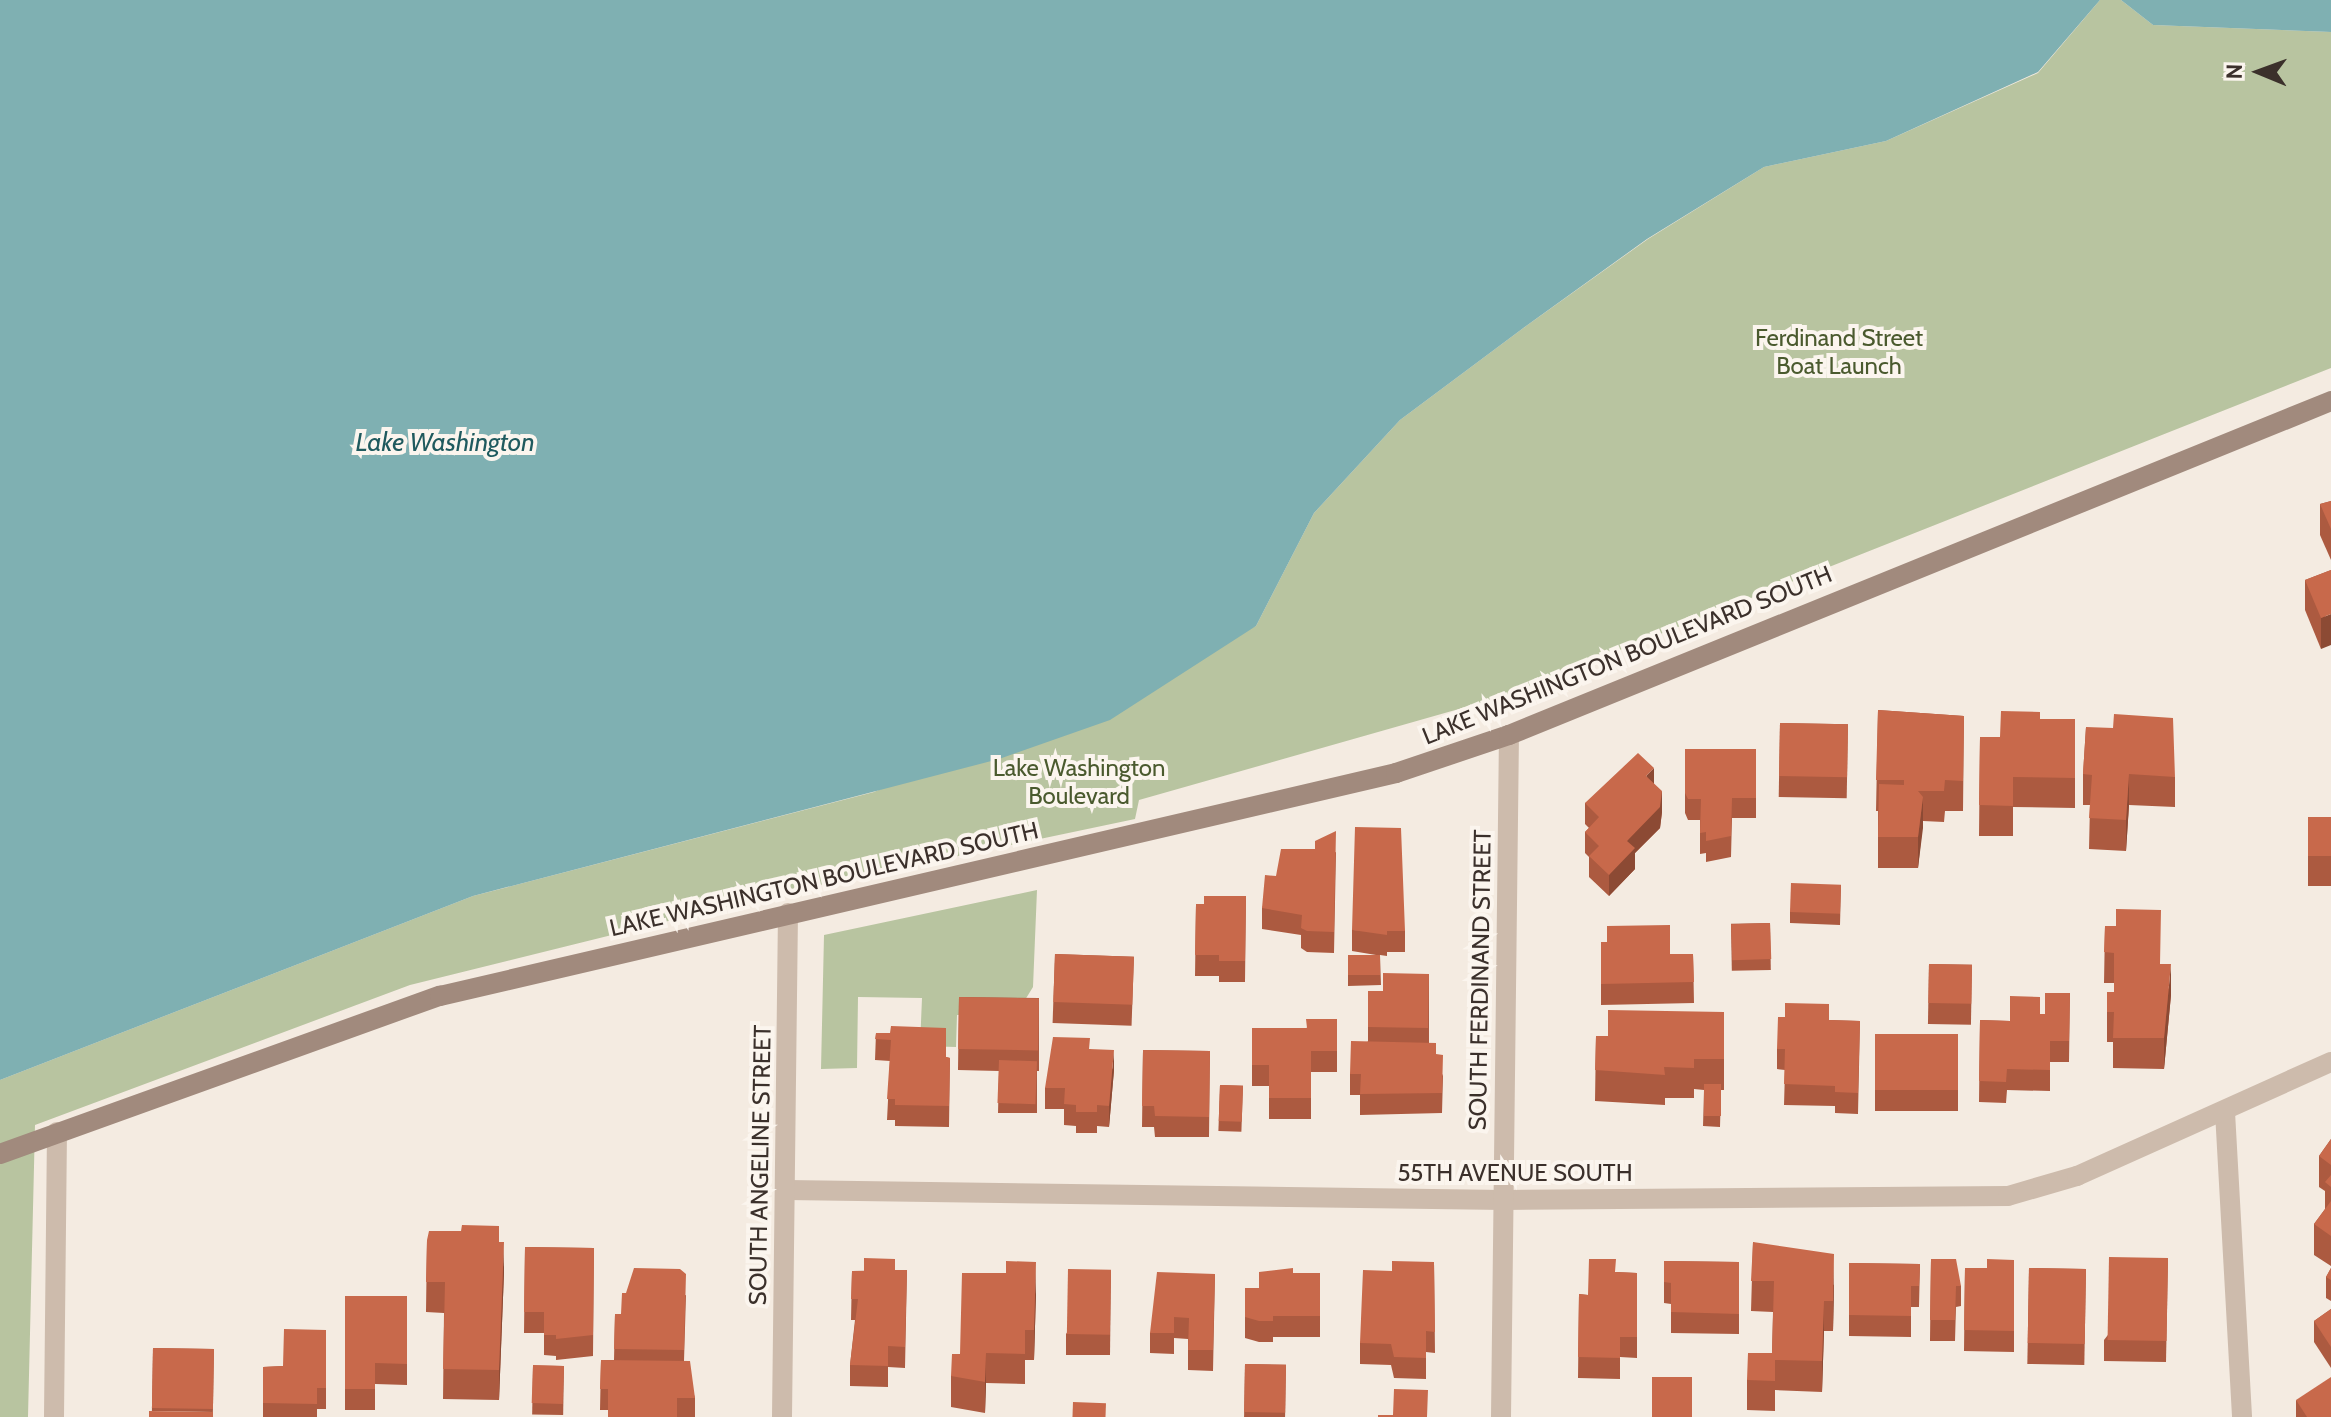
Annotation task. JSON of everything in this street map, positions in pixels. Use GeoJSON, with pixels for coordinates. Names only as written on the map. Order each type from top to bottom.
{"type":"FeatureCollection","features":[{"type":"Feature","properties":{"kind":"main road","name":"LAKE WASHINGTON BOULEVARD SOUTH"},"geometry":{"type":"LineString","coordinates":[[0,1154],[440,996],[1396,773],[1509,735],[2331,401]]}},
{"type":"Feature","properties":{"kind":"street","name":"SOUTH FERDINAND STREET"},"geometry":{"type":"LineString","coordinates":[[1501,1417],[1509,735]]}},
{"type":"Feature","properties":{"kind":"street","name":"SOUTH ANGELINE STREET"},"geometry":{"type":"LineString","coordinates":[[782,1417],[788,913]]}},
{"type":"Feature","properties":{"kind":"street","name":"55TH AVENUE SOUTH"},"geometry":{"type":"LineString","coordinates":[[787,1190],[1504,1200],[2008,1196],[2077,1176],[2331,1062]]}},
{"type":"Feature","properties":{"kind":"street"},"geometry":{"type":"LineString","coordinates":[[2225,1112],[2242,1417]]}},
{"type":"Feature","properties":{"kind":"street"},"geometry":{"type":"LineString","coordinates":[[54,1417],[57,1132]]}},
{"type":"Feature","properties":{"kind":"green space","name":"Ferdinand Street Boat Launch"},"geometry":{"type":"Polygon","coordinates":[[[2100,0],[2121,0],[2153,25],[2331,32],[2331,368],[1501,697],[1139,800],[1135,819],[781,893],[410,985],[35,1125],[28,1417],[0,1417],[0,1080],[473,896],[874,792],[1256,626],[1314,513],[1400,420],[1522,329],[1648,239],[1764,167],[1886,141],[2038,73],[2100,0]]]}},
{"type":"Feature","properties":{"kind":"green space"},"geometry":{"type":"Polygon","coordinates":[[[1037,890],[1033,987],[1017,1013],[957,1015],[956,1047],[920,1046],[922,998],[858,997],[857,1068],[821,1069],[824,935],[1037,890]]]}},
{"type":"Feature","properties":{"kind":"water","name":"Lake Washington"},"geometry":{"type":"Polygon","coordinates":[[[0,0],[2100,0],[2038,72],[1886,141],[1764,167],[1647,239],[1522,329],[1400,420],[1314,513],[1256,626],[1110,720],[999,759],[473,896],[0,1080],[0,0]]]}},
{"type":"Feature","properties":{"kind":"water"},"geometry":{"type":"Polygon","coordinates":[[[2121,0],[2331,0],[2331,32],[2153,25],[2121,0]]]}},
{"type":"Feature","properties":{"kind":"building"},"geometry":{"type":"Polygon","coordinates":[[[2331,501],[2331,529],[2320,504],[2331,501]]]}},
{"type":"Feature","properties":{"kind":"building"},"geometry":{"type":"Polygon","coordinates":[[[2331,570],[2331,614],[2321,618],[2305,580],[2331,570]]]}},
{"type":"Feature","properties":{"kind":"building"},"geometry":{"type":"Polygon","coordinates":[[[1878,710],[1964,716],[1963,781],[1945,780],[1944,791],[1918,791],[1923,797],[1918,837],[1878,837],[1879,784],[1904,785],[1904,780],[1876,780],[1878,710]]]}},
{"type":"Feature","properties":{"kind":"building"},"geometry":{"type":"Polygon","coordinates":[[[2001,711],[2040,712],[2040,719],[2075,719],[2075,778],[2013,777],[2013,806],[1979,805],[1980,737],[2000,737],[2001,711]]]}},
{"type":"Feature","properties":{"kind":"building"},"geometry":{"type":"Polygon","coordinates":[[[2114,714],[2173,718],[2175,777],[2129,774],[2126,820],[2089,818],[2092,775],[2083,774],[2086,727],[2113,728],[2114,714]]]}},
{"type":"Feature","properties":{"kind":"building"},"geometry":{"type":"Polygon","coordinates":[[[1780,723],[1848,724],[1847,777],[1779,776],[1780,723]]]}},
{"type":"Feature","properties":{"kind":"building"},"geometry":{"type":"Polygon","coordinates":[[[1685,749],[1756,749],[1756,798],[1732,798],[1731,836],[1706,841],[1706,832],[1700,833],[1701,799],[1688,799],[1685,793],[1685,749]]]}},
{"type":"Feature","properties":{"kind":"building"},"geometry":{"type":"Polygon","coordinates":[[[1638,753],[1654,768],[1646,776],[1662,791],[1660,807],[1627,841],[1635,848],[1609,875],[1589,856],[1599,846],[1585,832],[1599,817],[1585,803],[1638,753]]]}},
{"type":"Feature","properties":{"kind":"building"},"geometry":{"type":"Polygon","coordinates":[[[2308,817],[2331,817],[2331,856],[2308,856],[2308,817]]]}},
{"type":"Feature","properties":{"kind":"building"},"geometry":{"type":"Polygon","coordinates":[[[1355,827],[1401,828],[1405,931],[1387,931],[1387,935],[1352,930],[1355,827]]]}},
{"type":"Feature","properties":{"kind":"building"},"geometry":{"type":"Polygon","coordinates":[[[1336,831],[1334,932],[1307,931],[1301,928],[1302,915],[1262,908],[1265,875],[1276,876],[1281,849],[1315,849],[1315,841],[1336,831]]]}},
{"type":"Feature","properties":{"kind":"building"},"geometry":{"type":"Polygon","coordinates":[[[1791,883],[1841,885],[1840,914],[1790,912],[1791,883]]]}},
{"type":"Feature","properties":{"kind":"building"},"geometry":{"type":"Polygon","coordinates":[[[1204,896],[1246,896],[1245,961],[1219,961],[1219,955],[1195,955],[1196,904],[1204,904],[1204,896]]]}},
{"type":"Feature","properties":{"kind":"building"},"geometry":{"type":"Polygon","coordinates":[[[2116,909],[2161,910],[2160,964],[2171,964],[2164,1038],[2113,1038],[2114,1012],[2107,1012],[2107,992],[2114,992],[2114,953],[2104,952],[2105,926],[2116,926],[2116,909]]]}},
{"type":"Feature","properties":{"kind":"building"},"geometry":{"type":"Polygon","coordinates":[[[1770,923],[1771,959],[1732,960],[1731,924],[1770,923]]]}},
{"type":"Feature","properties":{"kind":"building"},"geometry":{"type":"Polygon","coordinates":[[[1670,925],[1670,954],[1693,954],[1694,982],[1601,984],[1601,942],[1607,942],[1607,926],[1670,925]]]}},
{"type":"Feature","properties":{"kind":"building"},"geometry":{"type":"Polygon","coordinates":[[[1055,954],[1134,957],[1132,1005],[1053,1002],[1055,954]]]}},
{"type":"Feature","properties":{"kind":"building"},"geometry":{"type":"Polygon","coordinates":[[[1348,955],[1380,955],[1380,975],[1348,975],[1348,955]]]}},
{"type":"Feature","properties":{"kind":"building"},"geometry":{"type":"Polygon","coordinates":[[[1929,964],[1972,965],[1971,1004],[1928,1003],[1929,964]]]}},
{"type":"Feature","properties":{"kind":"building"},"geometry":{"type":"Polygon","coordinates":[[[1383,973],[1429,974],[1428,1028],[1368,1027],[1368,991],[1383,991],[1383,973]]]}},
{"type":"Feature","properties":{"kind":"building"},"geometry":{"type":"Polygon","coordinates":[[[2045,993],[2070,993],[2069,1041],[2050,1041],[2050,1070],[2007,1069],[2006,1082],[1979,1081],[1980,1020],[2010,1021],[2010,996],[2040,997],[2040,1014],[2045,1014],[2045,993]]]}},
{"type":"Feature","properties":{"kind":"building"},"geometry":{"type":"Polygon","coordinates":[[[959,997],[1039,998],[1038,1050],[958,1049],[959,997]]]}},
{"type":"Feature","properties":{"kind":"building"},"geometry":{"type":"Polygon","coordinates":[[[1785,1003],[1829,1004],[1829,1020],[1860,1021],[1858,1093],[1835,1092],[1835,1086],[1784,1084],[1785,1049],[1777,1049],[1778,1017],[1785,1017],[1785,1003]]]}},
{"type":"Feature","properties":{"kind":"building"},"geometry":{"type":"Polygon","coordinates":[[[1608,1010],[1724,1012],[1724,1059],[1694,1059],[1694,1068],[1664,1067],[1665,1075],[1595,1070],[1596,1036],[1608,1036],[1608,1010]]]}},
{"type":"Feature","properties":{"kind":"building"},"geometry":{"type":"Polygon","coordinates":[[[1306,1019],[1337,1019],[1337,1051],[1311,1051],[1311,1098],[1269,1098],[1269,1065],[1252,1065],[1252,1028],[1307,1028],[1306,1019]]]}},
{"type":"Feature","properties":{"kind":"building"},"geometry":{"type":"Polygon","coordinates":[[[891,1026],[946,1028],[946,1057],[950,1058],[949,1106],[895,1105],[895,1099],[887,1099],[891,1040],[875,1039],[876,1033],[890,1033],[891,1026]]]}},
{"type":"Feature","properties":{"kind":"building"},"geometry":{"type":"Polygon","coordinates":[[[1875,1034],[1958,1034],[1958,1090],[1875,1090],[1875,1034]]]}},
{"type":"Feature","properties":{"kind":"building"},"geometry":{"type":"Polygon","coordinates":[[[1053,1037],[1090,1038],[1089,1049],[1114,1050],[1109,1106],[1097,1105],[1097,1112],[1076,1112],[1076,1105],[1064,1104],[1065,1088],[1045,1088],[1053,1037]]]}},
{"type":"Feature","properties":{"kind":"building"},"geometry":{"type":"Polygon","coordinates":[[[1351,1041],[1436,1043],[1436,1054],[1443,1055],[1442,1093],[1360,1094],[1361,1074],[1350,1074],[1351,1041]]]}},
{"type":"Feature","properties":{"kind":"building"},"geometry":{"type":"Polygon","coordinates":[[[1143,1050],[1210,1051],[1209,1117],[1155,1116],[1154,1106],[1142,1106],[1143,1050]]]}},
{"type":"Feature","properties":{"kind":"building"},"geometry":{"type":"Polygon","coordinates":[[[999,1060],[1037,1061],[1035,1104],[997,1103],[999,1060]]]}},
{"type":"Feature","properties":{"kind":"building"},"geometry":{"type":"Polygon","coordinates":[[[1704,1084],[1721,1084],[1721,1116],[1704,1116],[1704,1084]]]}},
{"type":"Feature","properties":{"kind":"building"},"geometry":{"type":"Polygon","coordinates":[[[1220,1085],[1243,1086],[1242,1122],[1219,1121],[1220,1085]]]}},
{"type":"Feature","properties":{"kind":"building"},"geometry":{"type":"Polygon","coordinates":[[[2331,1139],[2331,1165],[2319,1156],[2331,1139]]]}},
{"type":"Feature","properties":{"kind":"building"},"geometry":{"type":"Polygon","coordinates":[[[2331,1201],[2331,1236],[2314,1224],[2331,1201]]]}},
{"type":"Feature","properties":{"kind":"building"},"geometry":{"type":"Polygon","coordinates":[[[462,1225],[499,1226],[499,1242],[504,1242],[499,1370],[443,1369],[445,1282],[426,1282],[427,1240],[429,1231],[461,1231],[462,1225]]]}},
{"type":"Feature","properties":{"kind":"building"},"geometry":{"type":"Polygon","coordinates":[[[1753,1242],[1834,1254],[1833,1301],[1824,1301],[1822,1361],[1775,1360],[1775,1381],[1747,1380],[1748,1353],[1772,1353],[1774,1281],[1751,1281],[1753,1242]]]}},
{"type":"Feature","properties":{"kind":"building"},"geometry":{"type":"Polygon","coordinates":[[[525,1247],[594,1248],[593,1335],[556,1339],[556,1335],[544,1335],[544,1312],[524,1312],[525,1247]]]}},
{"type":"Feature","properties":{"kind":"building"},"geometry":{"type":"Polygon","coordinates":[[[2109,1257],[2168,1258],[2167,1341],[2108,1340],[2109,1257]]]}},
{"type":"Feature","properties":{"kind":"building"},"geometry":{"type":"Polygon","coordinates":[[[864,1258],[895,1259],[895,1270],[907,1270],[905,1347],[888,1346],[888,1366],[850,1365],[858,1299],[851,1299],[852,1271],[864,1271],[864,1258]]]}},
{"type":"Feature","properties":{"kind":"building"},"geometry":{"type":"Polygon","coordinates":[[[1589,1259],[1616,1259],[1615,1272],[1637,1273],[1637,1337],[1620,1337],[1620,1358],[1578,1357],[1579,1294],[1588,1295],[1589,1259]]]}},
{"type":"Feature","properties":{"kind":"building"},"geometry":{"type":"Polygon","coordinates":[[[1931,1259],[1956,1259],[1961,1286],[1956,1286],[1955,1320],[1930,1320],[1931,1259]]]}},
{"type":"Feature","properties":{"kind":"building"},"geometry":{"type":"Polygon","coordinates":[[[1987,1259],[2014,1260],[2014,1331],[1964,1330],[1965,1268],[1987,1268],[1987,1259]]]}},
{"type":"Feature","properties":{"kind":"building"},"geometry":{"type":"Polygon","coordinates":[[[1006,1261],[1036,1262],[1034,1330],[1025,1330],[1025,1354],[986,1353],[985,1382],[951,1376],[952,1354],[960,1354],[962,1273],[1006,1273],[1006,1261]]]}},
{"type":"Feature","properties":{"kind":"building"},"geometry":{"type":"Polygon","coordinates":[[[1392,1261],[1434,1262],[1435,1332],[1426,1331],[1426,1358],[1394,1357],[1391,1344],[1360,1343],[1363,1270],[1392,1271],[1392,1261]]]}},
{"type":"Feature","properties":{"kind":"building"},"geometry":{"type":"Polygon","coordinates":[[[1664,1261],[1739,1262],[1739,1314],[1671,1312],[1671,1283],[1664,1282],[1664,1261]]]}},
{"type":"Feature","properties":{"kind":"building"},"geometry":{"type":"Polygon","coordinates":[[[1849,1263],[1920,1264],[1919,1286],[1911,1286],[1911,1316],[1849,1315],[1849,1263]]]}},
{"type":"Feature","properties":{"kind":"building"},"geometry":{"type":"Polygon","coordinates":[[[634,1268],[680,1269],[686,1274],[684,1350],[614,1349],[615,1314],[621,1314],[622,1293],[626,1293],[634,1268]]]}},
{"type":"Feature","properties":{"kind":"building"},"geometry":{"type":"Polygon","coordinates":[[[1293,1268],[1293,1273],[1320,1273],[1320,1316],[1273,1316],[1273,1321],[1245,1317],[1245,1288],[1259,1288],[1259,1272],[1293,1268]]]}},
{"type":"Feature","properties":{"kind":"building"},"geometry":{"type":"Polygon","coordinates":[[[2029,1268],[2086,1269],[2085,1344],[2028,1343],[2029,1268]]]}},
{"type":"Feature","properties":{"kind":"building"},"geometry":{"type":"Polygon","coordinates":[[[1068,1269],[1111,1270],[1110,1335],[1067,1334],[1068,1269]]]}},
{"type":"Feature","properties":{"kind":"building"},"geometry":{"type":"Polygon","coordinates":[[[1157,1272],[1215,1274],[1213,1350],[1188,1350],[1189,1318],[1174,1317],[1174,1333],[1150,1333],[1157,1272]]]}},
{"type":"Feature","properties":{"kind":"building"},"geometry":{"type":"Polygon","coordinates":[[[345,1296],[407,1296],[407,1364],[375,1363],[375,1389],[345,1389],[345,1296]]]}},
{"type":"Feature","properties":{"kind":"building"},"geometry":{"type":"Polygon","coordinates":[[[2331,1309],[2331,1347],[2314,1321],[2331,1309]]]}},
{"type":"Feature","properties":{"kind":"building"},"geometry":{"type":"Polygon","coordinates":[[[284,1329],[326,1330],[326,1388],[317,1388],[317,1404],[263,1403],[263,1367],[283,1366],[284,1329]]]}},
{"type":"Feature","properties":{"kind":"building"},"geometry":{"type":"Polygon","coordinates":[[[153,1348],[214,1349],[213,1409],[152,1408],[153,1348]]]}},
{"type":"Feature","properties":{"kind":"building"},"geometry":{"type":"Polygon","coordinates":[[[601,1360],[690,1361],[695,1398],[677,1398],[677,1417],[608,1417],[608,1389],[600,1389],[601,1360]]]}},
{"type":"Feature","properties":{"kind":"building"},"geometry":{"type":"Polygon","coordinates":[[[1245,1364],[1286,1365],[1285,1413],[1244,1412],[1245,1364]]]}},
{"type":"Feature","properties":{"kind":"building"},"geometry":{"type":"Polygon","coordinates":[[[533,1365],[564,1366],[563,1404],[532,1403],[533,1365]]]}},
{"type":"Feature","properties":{"kind":"building"},"geometry":{"type":"Polygon","coordinates":[[[1652,1377],[1692,1377],[1692,1417],[1652,1417],[1652,1377]]]}},
{"type":"Feature","properties":{"kind":"building"},"geometry":{"type":"Polygon","coordinates":[[[2331,1377],[2331,1417],[2307,1417],[2296,1400],[2331,1377]]]}},
{"type":"Feature","properties":{"kind":"building"},"geometry":{"type":"Polygon","coordinates":[[[1394,1389],[1428,1390],[1427,1417],[1378,1417],[1393,1415],[1394,1389]]]}},
{"type":"Feature","properties":{"kind":"building"},"geometry":{"type":"Polygon","coordinates":[[[1073,1402],[1106,1403],[1105,1417],[1072,1417],[1073,1402]]]}},
{"type":"Feature","properties":{"kind":"building"},"geometry":{"type":"Polygon","coordinates":[[[149,1411],[213,1412],[213,1417],[149,1417],[149,1411]]]}},
{"type":"Feature","properties":{"kind":"park label","name":"Lake Washington Boulevard"},"geometry":{"type":"Point","coordinates":[1079,782]}}]}
